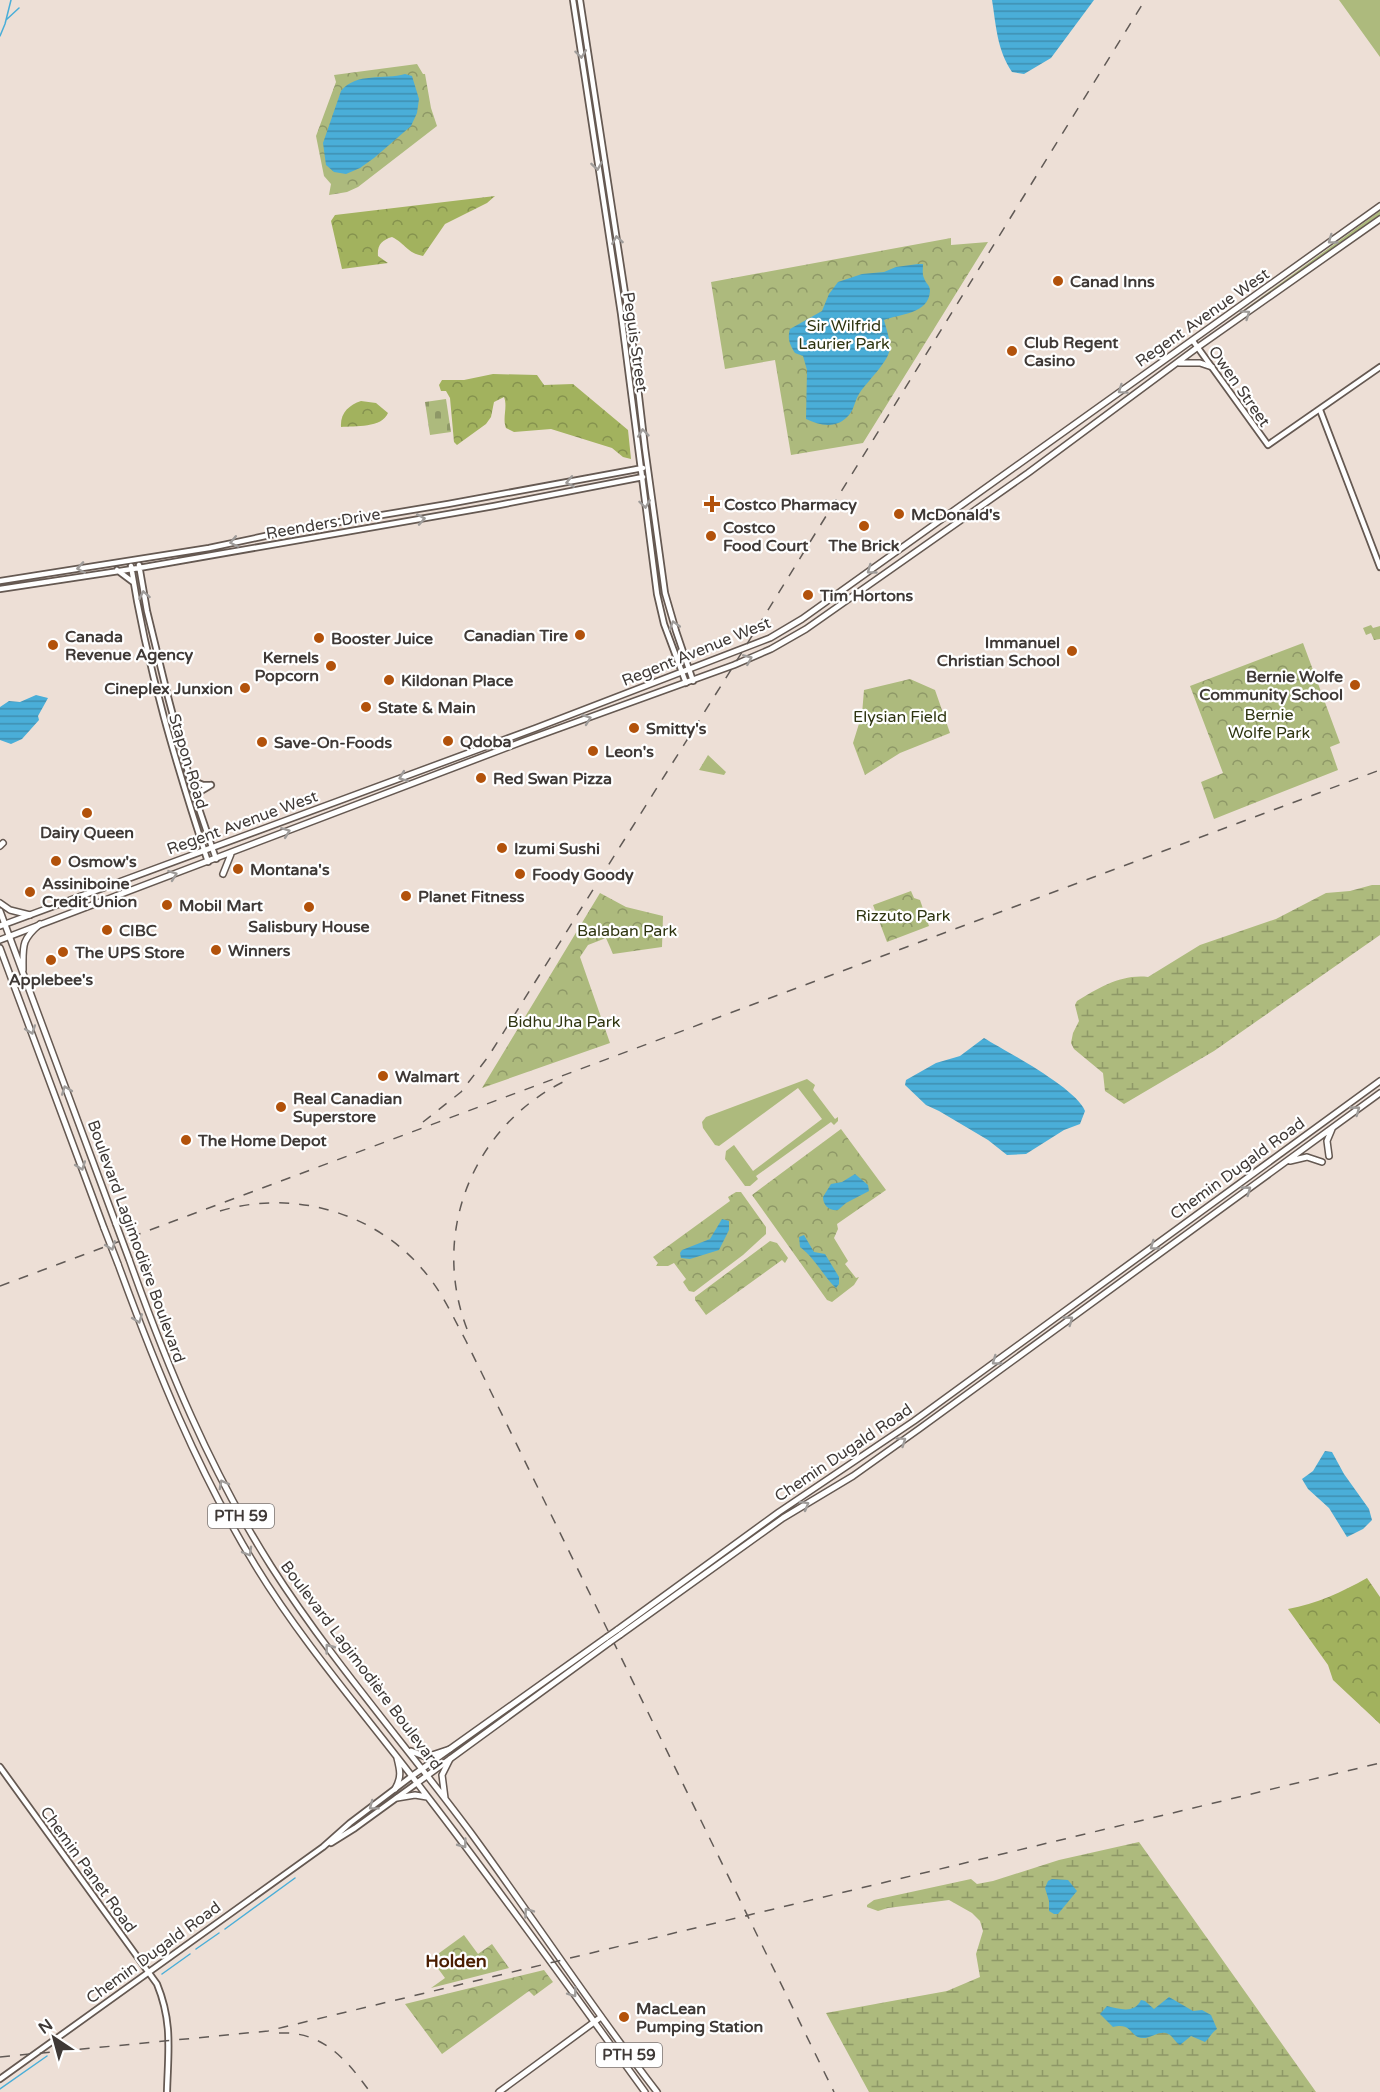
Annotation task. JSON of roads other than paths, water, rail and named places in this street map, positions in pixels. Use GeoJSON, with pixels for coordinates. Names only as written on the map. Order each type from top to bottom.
{"type":"FeatureCollection","features":[{"type":"Feature","properties":{"kind":"main road","name":"Regent Avenue West"},"geometry":{"type":"LineString","coordinates":[[2,925],[691,670],[770,638],[802,619],[1380,206]]}},
{"type":"Feature","properties":{"kind":"main road","name":"Regent Avenue West"},"geometry":{"type":"LineString","coordinates":[[0,940],[420,780],[693,681],[771,649],[806,629],[1380,219]]}},
{"type":"Feature","properties":{"kind":"main road"},"geometry":{"type":"LineString","coordinates":[[1177,363],[1200,363],[1212,367]]}},
{"type":"Feature","properties":{"kind":"main road"},"geometry":{"type":"LineString","coordinates":[[939,535],[941,520]]}},
{"type":"Feature","properties":{"kind":"main road"},"geometry":{"type":"LineString","coordinates":[[840,592],[847,600]]}},
{"type":"Feature","properties":{"kind":"main road"},"geometry":{"type":"LineString","coordinates":[[454,758],[458,766]]}},
{"type":"Feature","properties":{"kind":"main road"},"geometry":{"type":"LineString","coordinates":[[434,765],[448,770]]}},
{"type":"Feature","properties":{"kind":"main road"},"geometry":{"type":"LineString","coordinates":[[420,780],[423,770]]}},
{"type":"Feature","properties":{"kind":"main road"},"geometry":{"type":"LineString","coordinates":[[374,798],[382,785]]}},
{"type":"Feature","properties":{"kind":"main road"},"geometry":{"type":"LineString","coordinates":[[361,803],[368,790]]}},
{"type":"Feature","properties":{"kind":"main road"},"geometry":{"type":"LineString","coordinates":[[223,874],[232,853]]}},
{"type":"Feature","properties":{"kind":"main road"},"geometry":{"type":"LineString","coordinates":[[133,877],[137,888]]}},
{"type":"Feature","properties":{"kind":"main road"},"geometry":{"type":"LineString","coordinates":[[0,903],[10,910],[30,915]]}},
{"type":"Feature","properties":{"kind":"main road","name":"Boulevard Lagimodière Boulevard"},"geometry":{"type":"LineString","coordinates":[[0,911],[2,925],[9,936],[129,1260],[188,1410],[233,1501],[266,1558],[305,1616],[522,1903],[601,2017],[657,2092]]}},
{"type":"Feature","properties":{"kind":"main road"},"geometry":{"type":"LineString","coordinates":[[23,974],[24,942],[40,924]]}},
{"type":"Feature","properties":{"kind":"main road","name":"Boulevard Lagimodière Boulevard"},"geometry":{"type":"LineString","coordinates":[[0,948],[169,1399],[214,1493],[256,1567],[278,1599],[428,1797],[645,2092]]}},
{"type":"Feature","properties":{"kind":"main road"},"geometry":{"type":"LineString","coordinates":[[0,963],[10,975]]}},
{"type":"Feature","properties":{"kind":"main road","name":"Chemin Dugald Road"},"geometry":{"type":"LineString","coordinates":[[417,1783],[779,1512],[914,1421],[1380,1081]]}},
{"type":"Feature","properties":{"kind":"main road","name":"Chemin Dugald Road"},"geometry":{"type":"LineString","coordinates":[[618,1633],[783,1518],[853,1476],[920,1429],[1380,1093]]}},
{"type":"Feature","properties":{"kind":"main road"},"geometry":{"type":"LineString","coordinates":[[1329,1156],[1327,1141],[1333,1127]]}},
{"type":"Feature","properties":{"kind":"main road"},"geometry":{"type":"LineString","coordinates":[[1283,1163],[1307,1157],[1322,1162]]}},
{"type":"Feature","properties":{"kind":"main road","name":"Chemin Dugald Road"},"geometry":{"type":"LineString","coordinates":[[412,1776],[609,1640]]}},
{"type":"Feature","properties":{"kind":"main road"},"geometry":{"type":"LineString","coordinates":[[403,1744],[423,1757],[450,1749]]}},
{"type":"Feature","properties":{"kind":"main road"},"geometry":{"type":"LineString","coordinates":[[395,1789],[401,1772],[397,1756]]}},
{"type":"Feature","properties":{"kind":"main road"},"geometry":{"type":"LineString","coordinates":[[445,1799],[441,1779],[442,1772],[450,1759]]}},
{"type":"Feature","properties":{"kind":"main road"},"geometry":{"type":"LineString","coordinates":[[397,1798],[415,1795],[428,1797]]}},
{"type":"Feature","properties":{"kind":"main road"},"geometry":{"type":"LineString","coordinates":[[499,2092],[601,2017]]}},
{"type":"Feature","properties":{"kind":"street","name":"Peguis Street"},"geometry":{"type":"LineString","coordinates":[[573,0],[622,324],[641,477],[661,610],[686,683]]}},
{"type":"Feature","properties":{"kind":"street","name":"Peguis Street"},"geometry":{"type":"LineString","coordinates":[[580,0],[633,345],[665,593],[693,681]]}},
{"type":"Feature","properties":{"kind":"street","name":"Owen Street"},"geometry":{"type":"LineString","coordinates":[[1193,340],[1268,446],[1320,410]]}},
{"type":"Feature","properties":{"kind":"street"},"geometry":{"type":"LineString","coordinates":[[1380,367],[1320,410],[1380,567]]}},
{"type":"Feature","properties":{"kind":"street","name":"Reenders Drive"},"geometry":{"type":"LineString","coordinates":[[0,581],[209,548],[298,529],[649,467]]}},
{"type":"Feature","properties":{"kind":"street","name":"Reenders Drive"},"geometry":{"type":"LineString","coordinates":[[0,589],[140,568],[649,476]]}},
{"type":"Feature","properties":{"kind":"street","name":"Stapon Road"},"geometry":{"type":"LineString","coordinates":[[130,560],[158,695],[175,761],[208,862]]}},
{"type":"Feature","properties":{"kind":"street","name":"Stapon Road"},"geometry":{"type":"LineString","coordinates":[[138,560],[166,693],[189,779],[216,859]]}},
{"type":"Feature","properties":{"kind":"street"},"geometry":{"type":"LineString","coordinates":[[117,570],[133,582]]}},
{"type":"Feature","properties":{"kind":"street"},"geometry":{"type":"LineString","coordinates":[[48,574],[50,581]]}},
{"type":"Feature","properties":{"kind":"street"},"geometry":{"type":"LineString","coordinates":[[158,695],[166,693]]}},
{"type":"Feature","properties":{"kind":"street"},"geometry":{"type":"LineString","coordinates":[[175,761],[184,758]]}},
{"type":"Feature","properties":{"kind":"street"},"geometry":{"type":"LineString","coordinates":[[189,779],[211,785],[201,791],[196,799]]}},
{"type":"Feature","properties":{"kind":"street","name":"Chemin Panet Road"},"geometry":{"type":"LineString","coordinates":[[0,1767],[148,1971],[165,2003],[169,2022],[167,2092]]}},
{"type":"Feature","properties":{"kind":"street","name":"Chemin Dugald Road"},"geometry":{"type":"LineString","coordinates":[[323,1847],[350,1823],[412,1776]]}},
{"type":"Feature","properties":{"kind":"street","name":"Chemin Dugald Road"},"geometry":{"type":"LineString","coordinates":[[0,2079],[148,1971],[323,1847],[356,1828],[417,1783]]}},
{"type":"Feature","properties":{"kind":"water"},"geometry":{"type":"Polygon","coordinates":[[[992,0],[1094,0],[1051,58],[1024,74],[1012,72],[1003,55],[992,0]]]}},
{"type":"Feature","properties":{"kind":"water"},"geometry":{"type":"Polygon","coordinates":[[[405,74],[412,76],[419,99],[417,113],[411,126],[360,168],[346,174],[334,172],[326,165],[323,143],[341,91],[354,81],[405,74]]]}},
{"type":"Feature","properties":{"kind":"water"},"geometry":{"type":"Polygon","coordinates":[[[923,264],[923,276],[930,289],[928,299],[919,309],[884,320],[890,347],[889,353],[859,394],[849,416],[831,425],[806,419],[807,370],[803,356],[795,353],[790,345],[790,329],[822,311],[829,294],[838,282],[862,274],[884,272],[896,267],[923,264]]]}},
{"type":"Feature","properties":{"kind":"water"},"geometry":{"type":"Polygon","coordinates":[[[36,695],[48,698],[38,716],[39,720],[22,739],[11,744],[0,740],[0,707],[9,701],[20,702],[36,695]]]}},
{"type":"Feature","properties":{"kind":"water"},"geometry":{"type":"Polygon","coordinates":[[[984,1038],[1040,1071],[1069,1092],[1085,1111],[1080,1124],[1064,1130],[1026,1154],[1007,1155],[988,1140],[926,1105],[905,1085],[906,1080],[936,1063],[960,1056],[984,1038]]]}},
{"type":"Feature","properties":{"kind":"water"},"geometry":{"type":"Polygon","coordinates":[[[855,1174],[868,1185],[869,1191],[838,1210],[832,1210],[824,1203],[823,1197],[831,1184],[842,1182],[855,1174]]]}},
{"type":"Feature","properties":{"kind":"water"},"geometry":{"type":"Polygon","coordinates":[[[722,1219],[729,1221],[729,1230],[719,1250],[690,1259],[681,1258],[682,1250],[710,1239],[722,1219]]]}},
{"type":"Feature","properties":{"kind":"water"},"geometry":{"type":"Polygon","coordinates":[[[804,1235],[814,1252],[825,1254],[839,1277],[839,1284],[836,1288],[800,1247],[799,1237],[804,1235]]]}},
{"type":"Feature","properties":{"kind":"water"},"geometry":{"type":"Polygon","coordinates":[[[1325,1451],[1332,1452],[1344,1474],[1369,1509],[1372,1520],[1363,1529],[1347,1537],[1329,1508],[1308,1489],[1302,1479],[1313,1471],[1325,1451]]]}},
{"type":"Feature","properties":{"kind":"water"},"geometry":{"type":"Polygon","coordinates":[[[1068,1880],[1077,1891],[1058,1914],[1049,1911],[1045,1888],[1048,1881],[1068,1880]]]}},
{"type":"Feature","properties":{"kind":"water"},"geometry":{"type":"Polygon","coordinates":[[[1169,1997],[1193,2011],[1202,2010],[1211,2015],[1217,2029],[1205,2042],[1191,2036],[1180,2045],[1167,2033],[1145,2038],[1138,2037],[1124,2026],[1113,2027],[1100,2014],[1107,2006],[1131,2009],[1141,2000],[1154,2009],[1169,1997]]]}},
{"type":"Feature","properties":{"kind":"waterway"},"geometry":{"type":"LineString","coordinates":[[0,36],[11,0]]}},
{"type":"Feature","properties":{"kind":"waterway"},"geometry":{"type":"LineString","coordinates":[[6,20],[19,8]]}},
{"type":"Feature","properties":{"kind":"waterway"},"geometry":{"type":"LineString","coordinates":[[225,1929],[295,1878]]}},
{"type":"Feature","properties":{"kind":"waterway"},"geometry":{"type":"LineString","coordinates":[[196,1949],[219,1933]]}},
{"type":"Feature","properties":{"kind":"waterway"},"geometry":{"type":"LineString","coordinates":[[162,1974],[190,1954]]}},
{"type":"Feature","properties":{"kind":"waterway"},"geometry":{"type":"LineString","coordinates":[[0,2089],[47,2056]]}},
{"type":"Feature","properties":{"kind":"railway"},"geometry":{"type":"LineString","coordinates":[[423,1122],[461,1092],[488,1057],[734,665],[1145,0]]}},
{"type":"Feature","properties":{"kind":"railway"},"geometry":{"type":"LineString","coordinates":[[0,1286],[1380,770]]}},
{"type":"Feature","properties":{"kind":"railway"},"geometry":{"type":"LineString","coordinates":[[467,1329],[457,1293],[454,1256],[457,1220],[468,1186],[484,1154],[506,1125],[533,1101],[565,1081]]}},
{"type":"Feature","properties":{"kind":"railway"},"geometry":{"type":"LineString","coordinates":[[220,1211],[248,1205],[276,1203],[304,1205],[357,1220],[382,1234],[404,1251],[436,1287],[466,1341],[834,2092]]}},
{"type":"Feature","properties":{"kind":"railway"},"geometry":{"type":"LineString","coordinates":[[0,2057],[268,2031],[1380,1763]]}},
{"type":"Feature","properties":{"kind":"railway"},"geometry":{"type":"LineString","coordinates":[[279,2033],[295,2034],[321,2042],[343,2059],[370,2092]]}},
{"type":"Feature","properties":{"kind":"place","name":"Canad Inns"},"geometry":{"type":"Point","coordinates":[1058,281]}},
{"type":"Feature","properties":{"kind":"place","name":"Club Regent Casino"},"geometry":{"type":"Point","coordinates":[1012,351]}},
{"type":"Feature","properties":{"kind":"place","name":"Costco Pharmacy"},"geometry":{"type":"Point","coordinates":[712,504]}},
{"type":"Feature","properties":{"kind":"place","name":"McDonald's"},"geometry":{"type":"Point","coordinates":[899,514]}},
{"type":"Feature","properties":{"kind":"place","name":"The Brick"},"geometry":{"type":"Point","coordinates":[864,526]}},
{"type":"Feature","properties":{"kind":"place","name":"Costco Food Court"},"geometry":{"type":"Point","coordinates":[711,536]}},
{"type":"Feature","properties":{"kind":"place","name":"Tim Hortons"},"geometry":{"type":"Point","coordinates":[808,595]}},
{"type":"Feature","properties":{"kind":"place","name":"Canadian Tire"},"geometry":{"type":"Point","coordinates":[580,635]}},
{"type":"Feature","properties":{"kind":"place","name":"Booster Juice"},"geometry":{"type":"Point","coordinates":[319,638]}},
{"type":"Feature","properties":{"kind":"place","name":"Canada Revenue Agency"},"geometry":{"type":"Point","coordinates":[53,645]}},
{"type":"Feature","properties":{"kind":"place","name":"Immanuel Christian School"},"geometry":{"type":"Point","coordinates":[1072,651]}},
{"type":"Feature","properties":{"kind":"place","name":"Kernels Popcorn"},"geometry":{"type":"Point","coordinates":[331,666]}},
{"type":"Feature","properties":{"kind":"place","name":"Kildonan Place"},"geometry":{"type":"Point","coordinates":[389,680]}},
{"type":"Feature","properties":{"kind":"place","name":"Bernie Wolfe Community School"},"geometry":{"type":"Point","coordinates":[1355,685]}},
{"type":"Feature","properties":{"kind":"place","name":"Cineplex Junxion"},"geometry":{"type":"Point","coordinates":[245,688]}},
{"type":"Feature","properties":{"kind":"place","name":"State & Main"},"geometry":{"type":"Point","coordinates":[366,707]}},
{"type":"Feature","properties":{"kind":"place","name":"Smitty's"},"geometry":{"type":"Point","coordinates":[634,728]}},
{"type":"Feature","properties":{"kind":"place","name":"Qdoba"},"geometry":{"type":"Point","coordinates":[448,741]}},
{"type":"Feature","properties":{"kind":"place","name":"Save-On-Foods"},"geometry":{"type":"Point","coordinates":[262,742]}},
{"type":"Feature","properties":{"kind":"place","name":"Leon's"},"geometry":{"type":"Point","coordinates":[593,751]}},
{"type":"Feature","properties":{"kind":"place","name":"Red Swan Pizza"},"geometry":{"type":"Point","coordinates":[481,778]}},
{"type":"Feature","properties":{"kind":"place","name":"Dairy Queen"},"geometry":{"type":"Point","coordinates":[87,813]}},
{"type":"Feature","properties":{"kind":"place","name":"Izumi Sushi"},"geometry":{"type":"Point","coordinates":[502,848]}},
{"type":"Feature","properties":{"kind":"place","name":"Osmow's"},"geometry":{"type":"Point","coordinates":[56,861]}},
{"type":"Feature","properties":{"kind":"place","name":"Montana's"},"geometry":{"type":"Point","coordinates":[238,869]}},
{"type":"Feature","properties":{"kind":"place","name":"Foody Goody"},"geometry":{"type":"Point","coordinates":[520,874]}},
{"type":"Feature","properties":{"kind":"place","name":"Assiniboine Credit Union"},"geometry":{"type":"Point","coordinates":[30,892]}},
{"type":"Feature","properties":{"kind":"place","name":"Planet Fitness"},"geometry":{"type":"Point","coordinates":[406,896]}},
{"type":"Feature","properties":{"kind":"place","name":"Mobil Mart"},"geometry":{"type":"Point","coordinates":[167,905]}},
{"type":"Feature","properties":{"kind":"place","name":"Salisbury House"},"geometry":{"type":"Point","coordinates":[309,907]}},
{"type":"Feature","properties":{"kind":"place","name":"CIBC"},"geometry":{"type":"Point","coordinates":[107,930]}},
{"type":"Feature","properties":{"kind":"place","name":"Winners"},"geometry":{"type":"Point","coordinates":[216,950]}},
{"type":"Feature","properties":{"kind":"place","name":"The UPS Store"},"geometry":{"type":"Point","coordinates":[63,952]}},
{"type":"Feature","properties":{"kind":"place","name":"Applebee's"},"geometry":{"type":"Point","coordinates":[51,960]}},
{"type":"Feature","properties":{"kind":"place","name":"Walmart"},"geometry":{"type":"Point","coordinates":[383,1076]}},
{"type":"Feature","properties":{"kind":"place","name":"Real Canadian Superstore"},"geometry":{"type":"Point","coordinates":[281,1107]}},
{"type":"Feature","properties":{"kind":"place","name":"The Home Depot"},"geometry":{"type":"Point","coordinates":[186,1140]}},
{"type":"Feature","properties":{"kind":"place","name":"MacLean Pumping Station"},"geometry":{"type":"Point","coordinates":[624,2017]}},
{"type":"Feature","properties":{"kind":"district","name":"Holden"},"geometry":{"type":"Point","coordinates":[456,1961]}},
{"type":"Feature","properties":{"kind":"park label","name":"Sir Wilfrid Laurier Park"},"geometry":{"type":"Point","coordinates":[844,334]}},
{"type":"Feature","properties":{"kind":"park label","name":"Elysian Field"},"geometry":{"type":"Point","coordinates":[900,716]}},
{"type":"Feature","properties":{"kind":"park label","name":"Bernie Wolfe Park"},"geometry":{"type":"Point","coordinates":[1269,723]}},
{"type":"Feature","properties":{"kind":"park label","name":"Rizzuto Park"},"geometry":{"type":"Point","coordinates":[903,915]}},
{"type":"Feature","properties":{"kind":"park label","name":"Balaban Park"},"geometry":{"type":"Point","coordinates":[627,930]}},
{"type":"Feature","properties":{"kind":"park label","name":"Bidhu Jha Park"},"geometry":{"type":"Point","coordinates":[564,1021]}}]}
